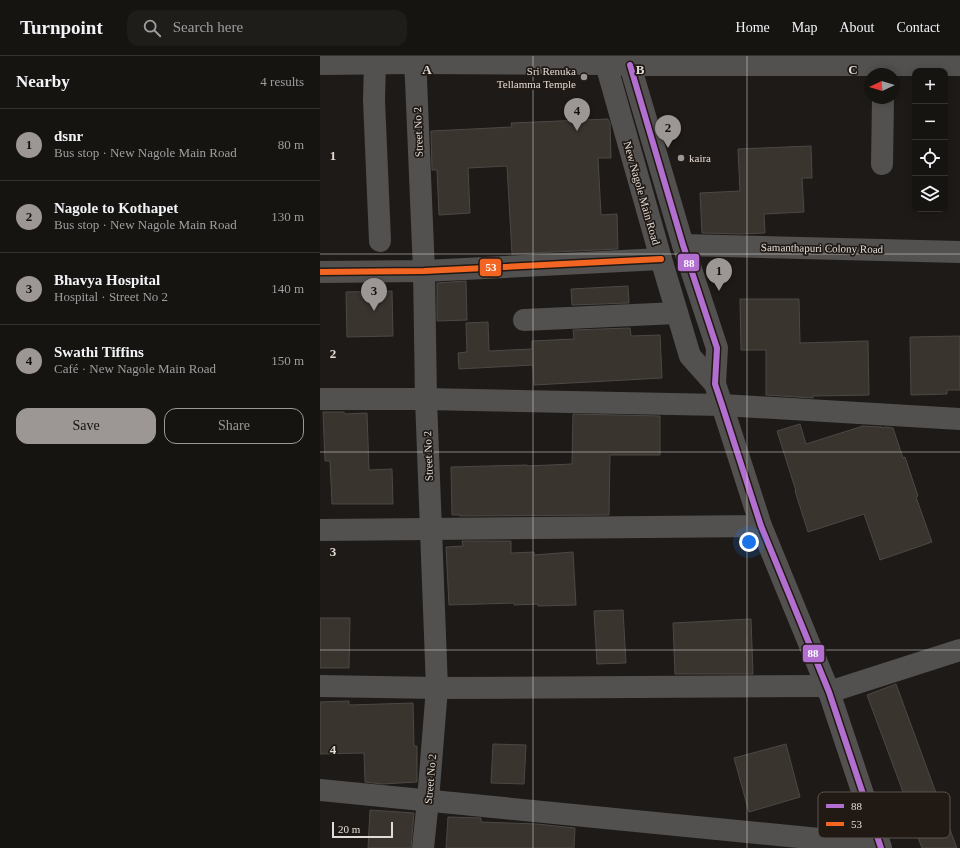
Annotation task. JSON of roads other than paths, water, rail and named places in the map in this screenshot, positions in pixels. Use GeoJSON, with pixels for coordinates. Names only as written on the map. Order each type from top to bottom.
{"type":"FeatureCollection","features":[{"type":"Feature","properties":{"kind":"street"},"geometry":{"type":"LineString","coordinates":[[893,68],[954,62]]}},
{"type":"Feature","properties":{"kind":"street"},"geometry":{"type":"LineString","coordinates":[[375,63],[374,100],[380,241]]}},
{"type":"Feature","properties":{"kind":"street","name":"Street No 2"},"geometry":{"type":"LineString","coordinates":[[415,63],[424,272],[426,399],[437,688],[423,848]]}},
{"type":"Feature","properties":{"kind":"street"},"geometry":{"type":"LineString","coordinates":[[320,64],[606,64],[632,68],[864,69]]}},
{"type":"Feature","properties":{"kind":"street","name":"New Nagole Main Road"},"geometry":{"type":"LineString","coordinates":[[606,64],[661,260],[690,356],[715,384]]}},
{"type":"Feature","properties":{"kind":"street","name":"New Nagole Main Road"},"geometry":{"type":"LineString","coordinates":[[632,68],[683,245],[717,348],[715,384],[760,526],[828,689],[863,792]]}},
{"type":"Feature","properties":{"kind":"street"},"geometry":{"type":"LineString","coordinates":[[882,164],[883,104]]}},
{"type":"Feature","properties":{"kind":"street","name":"Samanthapuri Colony Road"},"geometry":{"type":"LineString","coordinates":[[683,245],[960,252]]}},
{"type":"Feature","properties":{"kind":"street"},"geometry":{"type":"LineString","coordinates":[[320,272],[424,272],[661,260]]}},
{"type":"Feature","properties":{"kind":"street"},"geometry":{"type":"LineString","coordinates":[[524,320],[677,313]]}},
{"type":"Feature","properties":{"kind":"street"},"geometry":{"type":"LineString","coordinates":[[320,399],[426,399],[722,405],[960,419]]}},
{"type":"Feature","properties":{"kind":"street"},"geometry":{"type":"LineString","coordinates":[[320,530],[760,526]]}},
{"type":"Feature","properties":{"kind":"street"},"geometry":{"type":"LineString","coordinates":[[320,686],[437,688],[828,689],[960,650]]}},
{"type":"Feature","properties":{"kind":"street"},"geometry":{"type":"LineString","coordinates":[[320,790],[881,847]]}},
{"type":"Feature","properties":{"kind":"place","name":"Sri Renuka Tellamma Temple"},"geometry":{"type":"Point","coordinates":[584,77]}},
{"type":"Feature","properties":{"kind":"place","name":"Swathi Tiffins"},"geometry":{"type":"Point","coordinates":[577,131]}},
{"type":"Feature","properties":{"kind":"place","name":"Nagole to Kothapet"},"geometry":{"type":"Point","coordinates":[668,148]}},
{"type":"Feature","properties":{"kind":"place","name":"kaira"},"geometry":{"type":"Point","coordinates":[681,158]}},
{"type":"Feature","properties":{"kind":"place","name":"dsnr"},"geometry":{"type":"Point","coordinates":[719,291]}},
{"type":"Feature","properties":{"kind":"place","name":"Bhavya Hospital"},"geometry":{"type":"Point","coordinates":[374,311]}}]}
